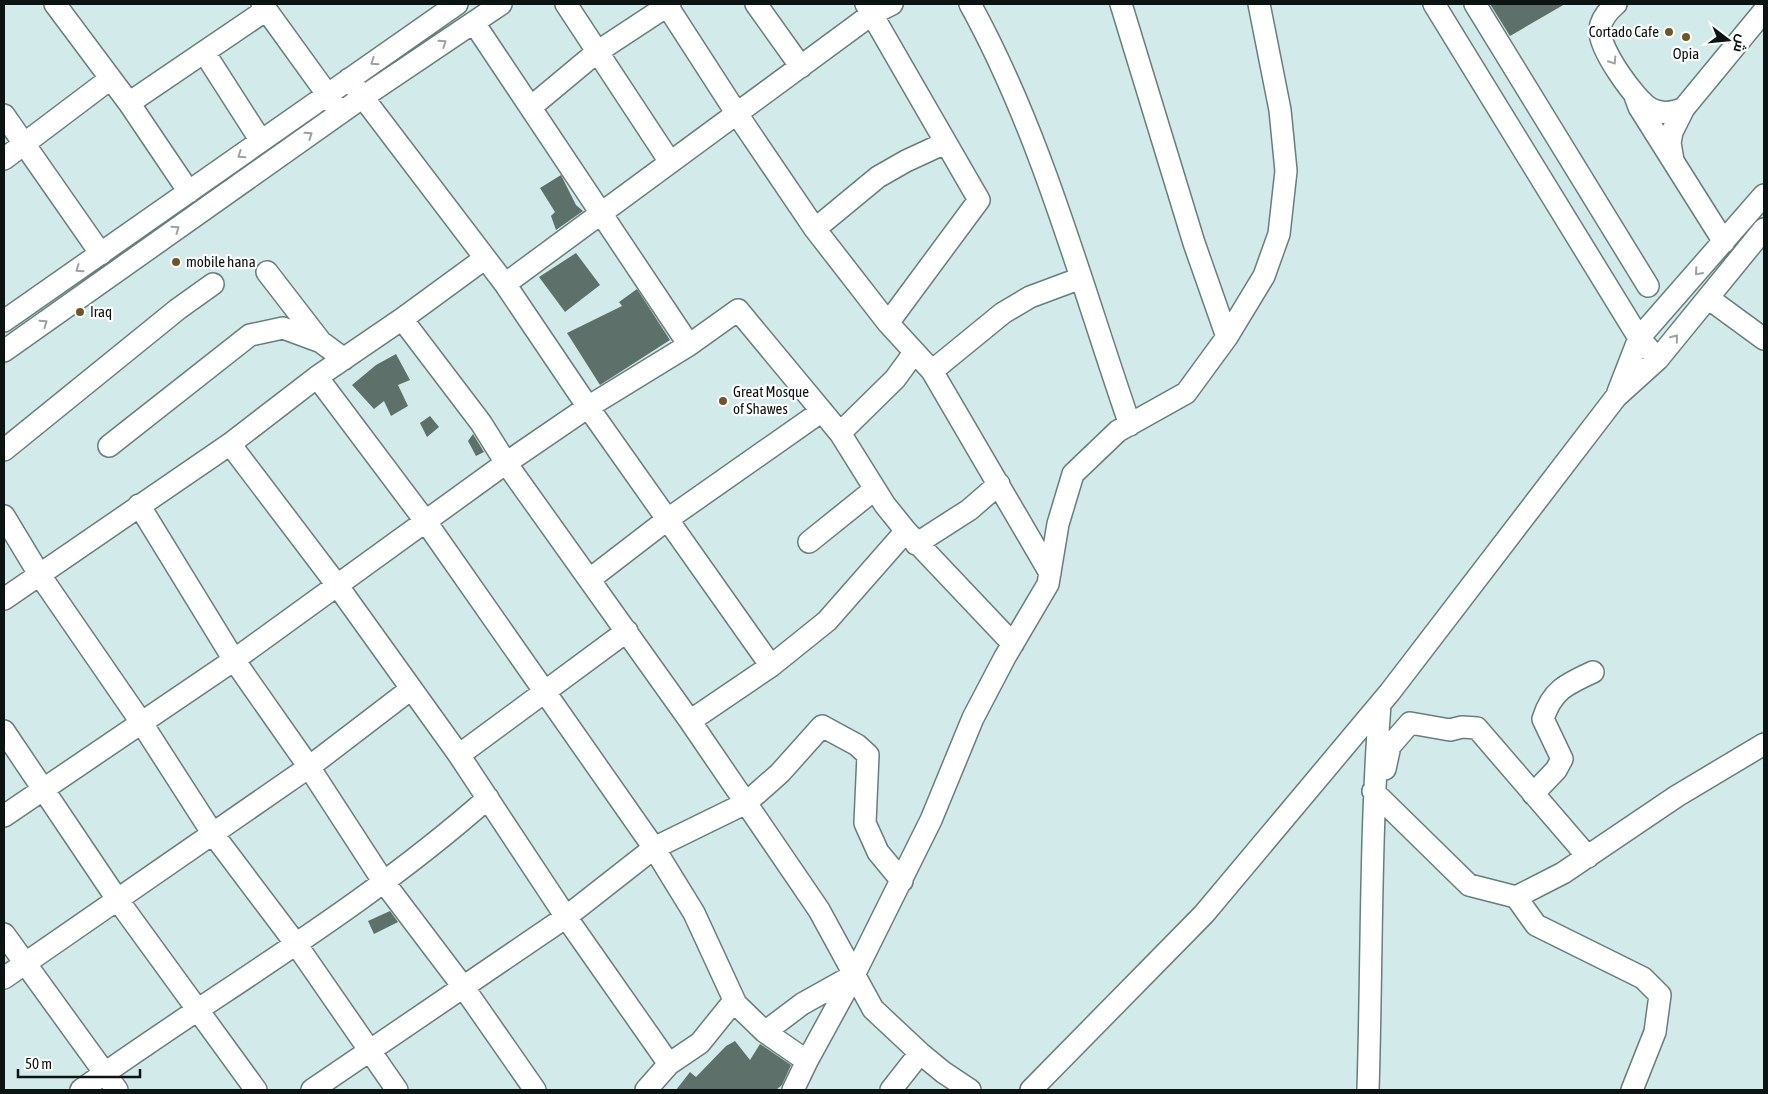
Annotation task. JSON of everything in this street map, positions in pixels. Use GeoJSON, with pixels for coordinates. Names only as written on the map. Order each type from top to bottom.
{"type":"FeatureCollection","features":[{"type":"Feature","properties":{"kind":"street"},"geometry":{"type":"LineString","coordinates":[[55,4],[130,103],[189,192]]}},
{"type":"Feature","properties":{"kind":"street"},"geometry":{"type":"LineString","coordinates":[[5,316],[101,254],[457,4]]}},
{"type":"Feature","properties":{"kind":"street"},"geometry":{"type":"LineString","coordinates":[[4,351],[363,97],[501,4]]}},
{"type":"Feature","properties":{"kind":"street"},"geometry":{"type":"LineString","coordinates":[[566,4],[670,162]]}},
{"type":"Feature","properties":{"kind":"street"},"geometry":{"type":"LineString","coordinates":[[531,107],[598,52],[668,4],[737,114],[815,229],[888,323],[932,371],[1050,573]]}},
{"type":"Feature","properties":{"kind":"street"},"geometry":{"type":"LineString","coordinates":[[756,4],[801,67]]}},
{"type":"Feature","properties":{"kind":"street"},"geometry":{"type":"LineString","coordinates":[[505,284],[801,67],[869,9],[892,4]]}},
{"type":"Feature","properties":{"kind":"street"},"geometry":{"type":"LineString","coordinates":[[970,4],[990,40],[1033,142],[1130,425]]}},
{"type":"Feature","properties":{"kind":"street"},"geometry":{"type":"LineString","coordinates":[[1121,4],[1194,243],[1227,337]]}},
{"type":"Feature","properties":{"kind":"street"},"geometry":{"type":"LineString","coordinates":[[793,1090],[932,820],[973,718],[1048,584],[1058,524],[1073,474],[1118,431],[1186,393],[1227,337],[1264,276],[1279,234],[1286,171],[1280,110],[1259,4]]}},
{"type":"Feature","properties":{"kind":"street"},"geometry":{"type":"LineString","coordinates":[[1434,4],[1639,338],[1658,359]]}},
{"type":"Feature","properties":{"kind":"street"},"geometry":{"type":"LineString","coordinates":[[1475,4],[1648,286]]}},
{"type":"Feature","properties":{"kind":"street"},"geometry":{"type":"LineString","coordinates":[[1616,4],[1603,19],[1600,35],[1607,52],[1635,96],[1639,107],[1724,242]]}},
{"type":"Feature","properties":{"kind":"street"},"geometry":{"type":"LineString","coordinates":[[130,103],[204,52],[264,7],[341,113]]}},
{"type":"Feature","properties":{"kind":"street"},"geometry":{"type":"LineString","coordinates":[[869,9],[945,144],[979,200],[888,323]]}},
{"type":"Feature","properties":{"kind":"street"},"geometry":{"type":"LineString","coordinates":[[1673,160],[1670,143],[1672,132],[1684,108],[1764,11]]}},
{"type":"Feature","properties":{"kind":"street"},"geometry":{"type":"LineString","coordinates":[[474,23],[689,345]]}},
{"type":"Feature","properties":{"kind":"street"},"geometry":{"type":"LineString","coordinates":[[204,52],[261,141]]}},
{"type":"Feature","properties":{"kind":"street"},"geometry":{"type":"LineString","coordinates":[[4,159],[110,79]]}},
{"type":"Feature","properties":{"kind":"street"},"geometry":{"type":"LineString","coordinates":[[349,79],[484,259],[505,284],[588,407],[771,666]]}},
{"type":"Feature","properties":{"kind":"street"},"geometry":{"type":"LineString","coordinates":[[1635,96],[1652,110],[1663,113],[1675,112],[1684,108]]}},
{"type":"Feature","properties":{"kind":"street"},"geometry":{"type":"LineString","coordinates":[[4,115],[101,254]]}},
{"type":"Feature","properties":{"kind":"street"},"geometry":{"type":"LineString","coordinates":[[815,229],[878,178],[906,161],[945,144]]}},
{"type":"Feature","properties":{"kind":"street"},"geometry":{"type":"LineString","coordinates":[[1616,396],[1639,338],[1764,195]]}},
{"type":"Feature","properties":{"kind":"street"},"geometry":{"type":"LineString","coordinates":[[1031,1090],[1204,914],[1380,704],[1616,396],[1658,359],[1764,229]]}},
{"type":"Feature","properties":{"kind":"street"},"geometry":{"type":"LineString","coordinates":[[4,599],[230,444],[317,378],[484,259]]}},
{"type":"Feature","properties":{"kind":"street"},"geometry":{"type":"LineString","coordinates":[[267,272],[321,342],[344,359]]}},
{"type":"Feature","properties":{"kind":"street"},"geometry":{"type":"LineString","coordinates":[[932,371],[1003,313],[1030,297],[1081,278]]}},
{"type":"Feature","properties":{"kind":"street"},"geometry":{"type":"LineString","coordinates":[[4,450],[178,309],[213,284]]}},
{"type":"Feature","properties":{"kind":"street"},"geometry":{"type":"LineString","coordinates":[[1708,298],[1764,339]]}},
{"type":"Feature","properties":{"kind":"street"},"geometry":{"type":"LineString","coordinates":[[4,816],[234,660],[506,463],[588,407],[689,345],[738,310],[840,433],[875,489],[911,537],[1013,644]]}},
{"type":"Feature","properties":{"kind":"street"},"geometry":{"type":"LineString","coordinates":[[402,319],[481,423],[506,463],[627,631],[746,803],[819,910],[873,1009],[920,1053],[970,1090]]}},
{"type":"Feature","properties":{"kind":"street"},"geometry":{"type":"LineString","coordinates":[[109,446],[250,335],[283,328],[321,342]]}},
{"type":"Feature","properties":{"kind":"street"},"geometry":{"type":"LineString","coordinates":[[840,433],[895,379],[914,352]]}},
{"type":"Feature","properties":{"kind":"street"},"geometry":{"type":"LineString","coordinates":[[317,378],[426,522],[654,848],[694,912],[736,1004],[765,1032],[808,1061]]}},
{"type":"Feature","properties":{"kind":"street"},"geometry":{"type":"LineString","coordinates":[[590,579],[668,518],[761,456],[822,411]]}},
{"type":"Feature","properties":{"kind":"street"},"geometry":{"type":"LineString","coordinates":[[230,444],[337,585],[459,755],[566,917],[668,1064]]}},
{"type":"Feature","properties":{"kind":"street"},"geometry":{"type":"LineString","coordinates":[[690,721],[771,666],[827,620],[911,537],[969,510],[999,484]]}},
{"type":"Feature","properties":{"kind":"street"},"geometry":{"type":"LineString","coordinates":[[809,542],[875,489]]}},
{"type":"Feature","properties":{"kind":"street"},"geometry":{"type":"LineString","coordinates":[[139,505],[234,660],[309,767],[383,881],[464,988],[535,1090]]}},
{"type":"Feature","properties":{"kind":"street"},"geometry":{"type":"LineString","coordinates":[[4,516],[39,574],[141,722],[213,834],[296,944],[397,1090]]}},
{"type":"Feature","properties":{"kind":"street"},"geometry":{"type":"LineString","coordinates":[[459,755],[627,631]]}},
{"type":"Feature","properties":{"kind":"street"},"geometry":{"type":"LineString","coordinates":[[1534,794],[1556,770],[1562,759],[1542,719],[1548,701],[1566,684],[1593,672]]}},
{"type":"Feature","properties":{"kind":"street"},"geometry":{"type":"LineString","coordinates":[[4,978],[309,767],[411,689]]}},
{"type":"Feature","properties":{"kind":"street"},"geometry":{"type":"LineString","coordinates":[[1368,1090],[1380,704]]}},
{"type":"Feature","properties":{"kind":"street"},"geometry":{"type":"LineString","coordinates":[[1376,794],[1390,746],[1410,723],[1450,730],[1462,727],[1478,728],[1588,856]]}},
{"type":"Feature","properties":{"kind":"street"},"geometry":{"type":"LineString","coordinates":[[312,1090],[566,917],[654,848],[746,803],[780,773],[822,726],[857,745],[868,755],[864,823],[878,852],[902,881]]}},
{"type":"Feature","properties":{"kind":"street"},"geometry":{"type":"LineString","coordinates":[[4,731],[117,899],[256,1090]]}},
{"type":"Feature","properties":{"kind":"street"},"geometry":{"type":"LineString","coordinates":[[1516,897],[1563,873],[1677,796],[1764,744]]}},
{"type":"Feature","properties":{"kind":"street"},"geometry":{"type":"LineString","coordinates":[[1376,794],[1469,885],[1516,897],[1536,925],[1643,978],[1660,996],[1655,1032],[1632,1090]]}},
{"type":"Feature","properties":{"kind":"street"},"geometry":{"type":"LineString","coordinates":[[80,1090],[296,944],[458,824],[488,798]]}},
{"type":"Feature","properties":{"kind":"street"},"geometry":{"type":"LineString","coordinates":[[4,934],[117,1090]]}},
{"type":"Feature","properties":{"kind":"street"},"geometry":{"type":"LineString","coordinates":[[765,1032],[802,1004],[854,974]]}},
{"type":"Feature","properties":{"kind":"street"},"geometry":{"type":"LineString","coordinates":[[646,1090],[668,1064],[700,1043],[729,1007],[736,1004]]}},
{"type":"Feature","properties":{"kind":"street"},"geometry":{"type":"LineString","coordinates":[[891,1090],[920,1053]]}},
{"type":"Feature","properties":{"kind":"building"},"geometry":{"type":"Polygon","coordinates":[[[1490,4],[1565,4],[1510,36],[1490,4]]]}},
{"type":"Feature","properties":{"kind":"building"},"geometry":{"type":"Polygon","coordinates":[[[561,175],[576,205],[583,211],[556,230],[551,216],[555,212],[540,188],[561,175]]]}},
{"type":"Feature","properties":{"kind":"building"},"geometry":{"type":"Polygon","coordinates":[[[576,253],[600,285],[565,312],[539,277],[576,253]]]}},
{"type":"Feature","properties":{"kind":"building"},"geometry":{"type":"Polygon","coordinates":[[[637,289],[670,340],[600,385],[567,333],[622,306],[619,302],[637,289]]]}},
{"type":"Feature","properties":{"kind":"building"},"geometry":{"type":"Polygon","coordinates":[[[396,354],[410,380],[398,385],[408,406],[391,416],[384,401],[374,409],[352,385],[376,365],[396,354]]]}},
{"type":"Feature","properties":{"kind":"building"},"geometry":{"type":"Polygon","coordinates":[[[430,416],[439,427],[427,437],[420,423],[430,416]]]}},
{"type":"Feature","properties":{"kind":"building"},"geometry":{"type":"Polygon","coordinates":[[[473,434],[484,452],[476,456],[468,441],[473,434]]]}},
{"type":"Feature","properties":{"kind":"building"},"geometry":{"type":"Polygon","coordinates":[[[390,911],[398,922],[374,934],[368,921],[390,911]]]}},
{"type":"Feature","properties":{"kind":"building"},"geometry":{"type":"Polygon","coordinates":[[[735,1041],[750,1060],[760,1044],[791,1065],[782,1085],[776,1090],[676,1090],[690,1072],[696,1077],[726,1046],[735,1041]]]}},
{"type":"Feature","properties":{"kind":"place","name":"Cortado Cafe"},"geometry":{"type":"Point","coordinates":[1669,32]}},
{"type":"Feature","properties":{"kind":"place","name":"Opia"},"geometry":{"type":"Point","coordinates":[1686,37]}},
{"type":"Feature","properties":{"kind":"place","name":"mobile hana"},"geometry":{"type":"Point","coordinates":[176,262]}},
{"type":"Feature","properties":{"kind":"place","name":"Iraq"},"geometry":{"type":"Point","coordinates":[80,312]}},
{"type":"Feature","properties":{"kind":"place","name":"Great Mosque of Shawes"},"geometry":{"type":"Point","coordinates":[723,401]}}]}
